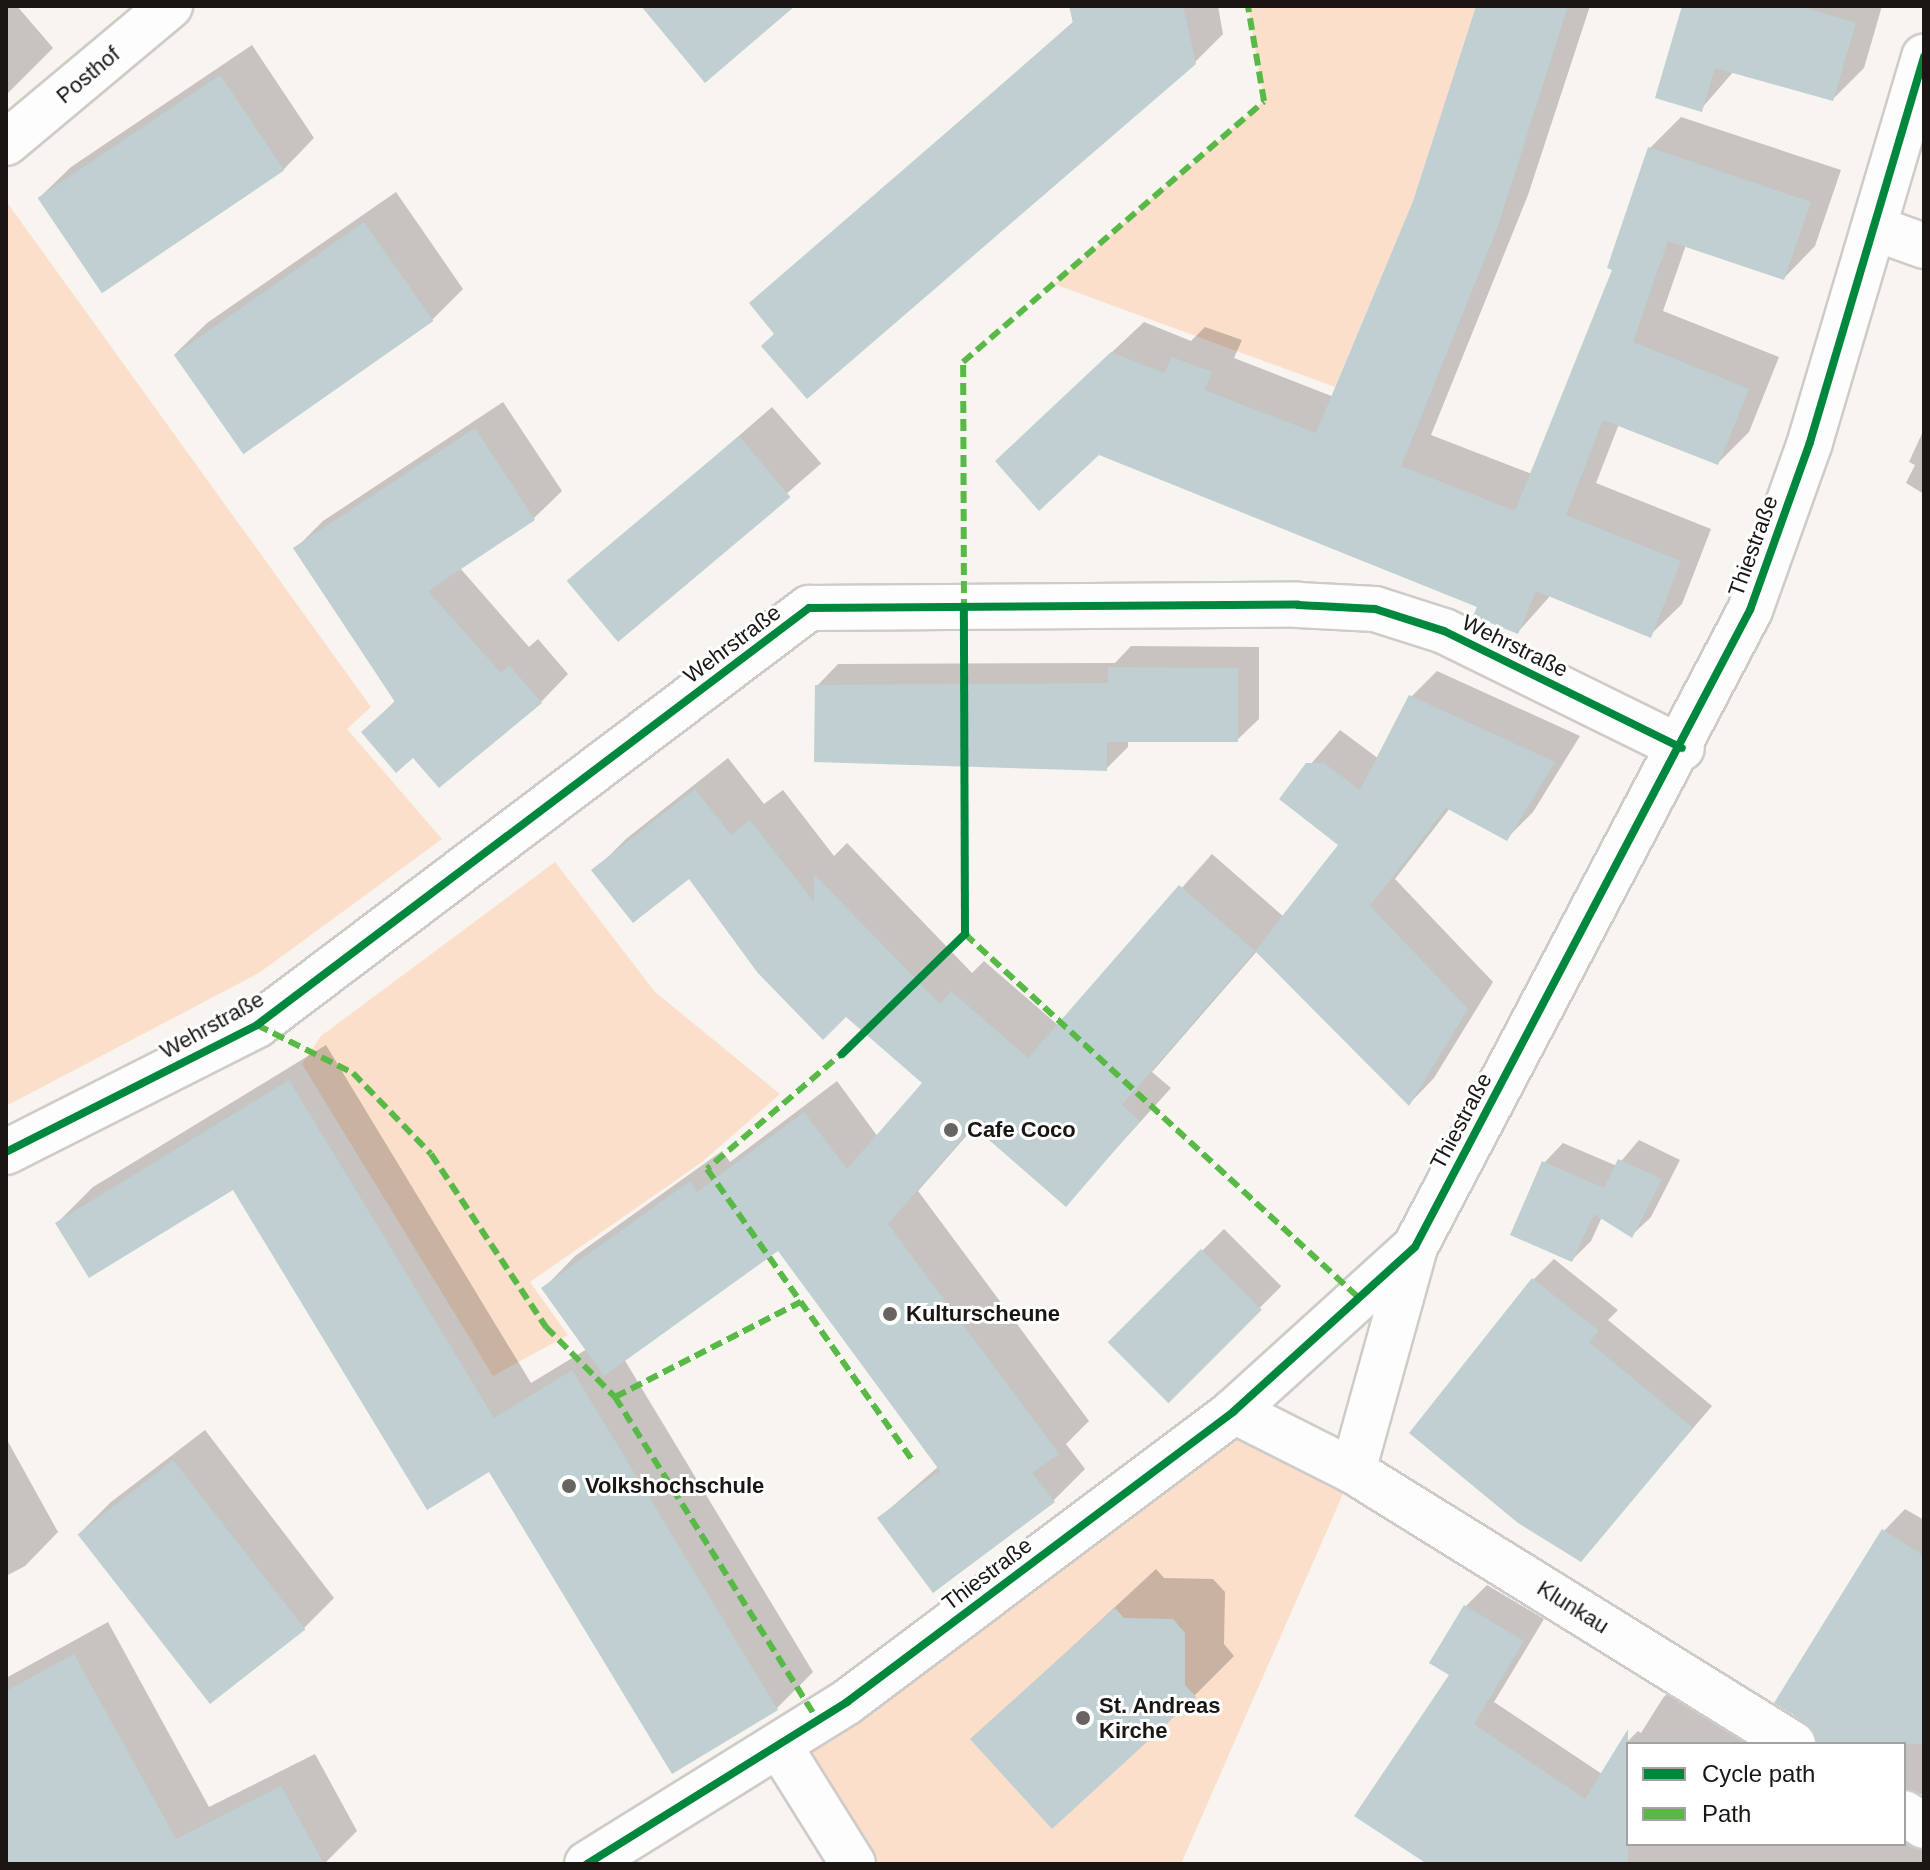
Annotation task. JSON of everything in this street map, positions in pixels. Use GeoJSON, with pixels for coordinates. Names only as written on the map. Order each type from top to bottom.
{"type":"FeatureCollection","features":[{"type":"Feature","properties":{"kind":"street","name":"Posthof"},"geometry":{"type":"LineString","coordinates":[[6,143],[170,6]]}},
{"type":"Feature","properties":{"kind":"street","name":"Thiestraße"},"geometry":{"type":"LineString","coordinates":[[587,1864],[780,1747],[1234,1411],[1415,1247],[1682,748],[1750,610],[1810,442],[1924,56]]}},
{"type":"Feature","properties":{"kind":"street"},"geometry":{"type":"LineString","coordinates":[[1874,228],[1924,246]]}},
{"type":"Feature","properties":{"kind":"street","name":"Wehrstraße"},"geometry":{"type":"LineString","coordinates":[[6,1152],[257,1025],[809,608],[1298,605],[1375,609],[1444,631],[1682,748]]}},
{"type":"Feature","properties":{"kind":"street"},"geometry":{"type":"LineString","coordinates":[[1353,1471],[1415,1247]]}},
{"type":"Feature","properties":{"kind":"street","name":"Klunkau"},"geometry":{"type":"LineString","coordinates":[[1234,1411],[1353,1471],[1790,1742]]}},
{"type":"Feature","properties":{"kind":"street"},"geometry":{"type":"LineString","coordinates":[[780,1747],[853,1864]]}},
{"type":"Feature","properties":{"kind":"street"},"geometry":{"type":"LineString","coordinates":[[1906,1814],[1924,1826]]}},
{"type":"Feature","properties":{"kind":"shaded area"},"geometry":{"type":"Polygon","coordinates":[[[1248,6],[1476,6],[1413,201],[1335,387],[1054,284],[1264,101],[1248,6]]]}},
{"type":"Feature","properties":{"kind":"shaded area"},"geometry":{"type":"Polygon","coordinates":[[[6,201],[371,707],[347,729],[442,839],[259,973],[6,1106],[6,201]]]}},
{"type":"Feature","properties":{"kind":"shaded area"},"geometry":{"type":"Polygon","coordinates":[[[555,862],[655,992],[780,1094],[702,1162],[530,1282],[568,1335],[493,1376],[302,1064],[321,1036],[555,862]]]}},
{"type":"Feature","properties":{"kind":"shaded area"},"geometry":{"type":"Polygon","coordinates":[[[1234,1411],[1353,1471],[1181,1864],[853,1864],[780,1747],[1234,1411]]]}},
{"type":"Feature","properties":{"kind":"building"},"geometry":{"type":"Polygon","coordinates":[[[641,6],[795,6],[705,83],[641,6]]]}},
{"type":"Feature","properties":{"kind":"building"},"geometry":{"type":"Polygon","coordinates":[[[1069,6],[1183,6],[1196,64],[807,399],[761,346],[774,334],[749,303],[1073,23],[1069,6]]]}},
{"type":"Feature","properties":{"kind":"building"},"geometry":{"type":"Polygon","coordinates":[[[1476,6],[1568,6],[1497,229],[1401,466],[1515,511],[1612,270],[1607,268],[1648,147],[1811,202],[1784,280],[1668,241],[1633,342],[1749,389],[1718,465],[1603,420],[1566,515],[1681,561],[1651,638],[1536,591],[1518,634],[1473,616],[1477,607],[1099,455],[1039,511],[995,461],[1111,352],[1164,373],[1172,357],[1212,372],[1204,390],[1316,433],[1413,201],[1476,6]]]}},
{"type":"Feature","properties":{"kind":"building"},"geometry":{"type":"Polygon","coordinates":[[[1682,6],[1799,6],[1856,23],[1833,101],[1715,68],[1702,112],[1655,98],[1682,6]]]}},
{"type":"Feature","properties":{"kind":"building"},"geometry":{"type":"Polygon","coordinates":[[[220,75],[284,170],[102,293],[38,198],[220,75]]]}},
{"type":"Feature","properties":{"kind":"building"},"geometry":{"type":"Polygon","coordinates":[[[364,222],[433,321],[243,454],[174,355],[364,222]]]}},
{"type":"Feature","properties":{"kind":"building"},"geometry":{"type":"Polygon","coordinates":[[[475,428],[535,520],[428,591],[501,673],[509,665],[542,703],[439,788],[413,758],[396,773],[361,732],[395,702],[293,548],[475,428]]]}},
{"type":"Feature","properties":{"kind":"building"},"geometry":{"type":"Polygon","coordinates":[[[739,436],[790,497],[618,642],[567,581],[739,436]]]}},
{"type":"Feature","properties":{"kind":"building"},"geometry":{"type":"Polygon","coordinates":[[[1108,667],[1238,668],[1238,742],[1107,742],[1107,771],[814,762],[815,685],[1108,683],[1108,667]]]}},
{"type":"Feature","properties":{"kind":"building"},"geometry":{"type":"Polygon","coordinates":[[[1409,695],[1555,762],[1507,841],[1446,808],[1370,906],[1468,1009],[1409,1106],[1255,951],[1338,845],[1279,799],[1306,763],[1324,763],[1360,790],[1409,695]]]}},
{"type":"Feature","properties":{"kind":"building"},"geometry":{"type":"Polygon","coordinates":[[[695,789],[731,835],[750,820],[814,902],[814,874],[940,1004],[951,991],[1028,1058],[1179,885],[1255,951],[1122,1105],[1140,1121],[1066,1207],[973,1126],[888,1224],[1059,1454],[1032,1473],[1055,1502],[933,1593],[877,1518],[940,1471],[778,1251],[604,1376],[541,1288],[690,1181],[697,1192],[804,1112],[847,1169],[922,1083],[846,1017],[823,1040],[757,972],[689,879],[633,923],[591,870],[695,789]]]}},
{"type":"Feature","properties":{"kind":"building"},"geometry":{"type":"Polygon","coordinates":[[[289,1080],[494,1418],[572,1370],[778,1710],[672,1774],[489,1472],[427,1510],[233,1190],[89,1278],[55,1223],[289,1080]]]}},
{"type":"Feature","properties":{"kind":"building"},"geometry":{"type":"Polygon","coordinates":[[[1618,1159],[1662,1179],[1632,1238],[1594,1214],[1572,1262],[1510,1235],[1542,1161],[1604,1188],[1618,1159]]]}},
{"type":"Feature","properties":{"kind":"building"},"geometry":{"type":"Polygon","coordinates":[[[1201,1249],[1262,1310],[1168,1403],[1108,1342],[1201,1249]]]}},
{"type":"Feature","properties":{"kind":"building"},"geometry":{"type":"Polygon","coordinates":[[[1532,1278],[1599,1331],[1589,1342],[1693,1428],[1581,1562],[1518,1523],[1409,1433],[1532,1278]]]}},
{"type":"Feature","properties":{"kind":"building"},"geometry":{"type":"Polygon","coordinates":[[[173,1460],[305,1629],[210,1704],[78,1534],[173,1460]]]}},
{"type":"Feature","properties":{"kind":"building"},"geometry":{"type":"Polygon","coordinates":[[[1882,1529],[1924,1556],[1924,1744],[1817,1742],[1807,1723],[1774,1703],[1882,1529]]]}},
{"type":"Feature","properties":{"kind":"building"},"geometry":{"type":"Polygon","coordinates":[[[1464,1605],[1524,1641],[1474,1724],[1585,1799],[1628,1729],[1628,1864],[1427,1864],[1354,1816],[1449,1675],[1429,1663],[1464,1605]]]}},
{"type":"Feature","properties":{"kind":"building","name":"St. Andreas Kirche"},"geometry":{"type":"Polygon","coordinates":[[[1115,1608],[1124,1618],[1173,1619],[1185,1633],[1185,1685],[1196,1697],[1052,1829],[970,1739],[1115,1608]]]}},
{"type":"Feature","properties":{"kind":"building"},"geometry":{"type":"Polygon","coordinates":[[[74,1654],[176,1839],[281,1786],[324,1864],[6,1864],[6,1691],[74,1654]]]}},
{"type":"Feature","properties":{"kind":"marked path"},"geometry":{"type":"LineString","coordinates":[[964,611],[963,362],[1264,101],[1248,6]]}},
{"type":"Feature","properties":{"kind":"marked path"},"geometry":{"type":"LineString","coordinates":[[965,934],[1359,1298]]}},
{"type":"Feature","properties":{"kind":"marked path"},"geometry":{"type":"LineString","coordinates":[[257,1025],[353,1073],[431,1154],[546,1327],[615,1397],[819,1722]]}},
{"type":"Feature","properties":{"kind":"marked path"},"geometry":{"type":"LineString","coordinates":[[847,1049],[707,1169],[912,1460]]}},
{"type":"Feature","properties":{"kind":"marked path"},"geometry":{"type":"LineString","coordinates":[[615,1397],[801,1302]]}},
{"type":"Feature","properties":{"kind":"cycle path"},"geometry":{"type":"LineString","coordinates":[[587,1864],[847,1702],[1234,1411],[1415,1247],[1750,610],[1810,442],[1924,56]]}},
{"type":"Feature","properties":{"kind":"cycle path"},"geometry":{"type":"LineString","coordinates":[[6,1152],[257,1025],[809,608],[1298,605],[1375,609],[1444,631],[1682,748]]}},
{"type":"Feature","properties":{"kind":"cycle path"},"geometry":{"type":"LineString","coordinates":[[842,1054],[965,934],[964,609]]}},
{"type":"Feature","properties":{"kind":"place","name":"Cafe Coco"},"geometry":{"type":"Point","coordinates":[951,1130]}},
{"type":"Feature","properties":{"kind":"place","name":"Kulturscheune"},"geometry":{"type":"Point","coordinates":[890,1314]}},
{"type":"Feature","properties":{"kind":"place","name":"Volkshochschule"},"geometry":{"type":"Point","coordinates":[569,1486]}},
{"type":"Feature","properties":{"kind":"place","name":"St. Andreas Kirche"},"geometry":{"type":"Point","coordinates":[1083,1718]}}]}
